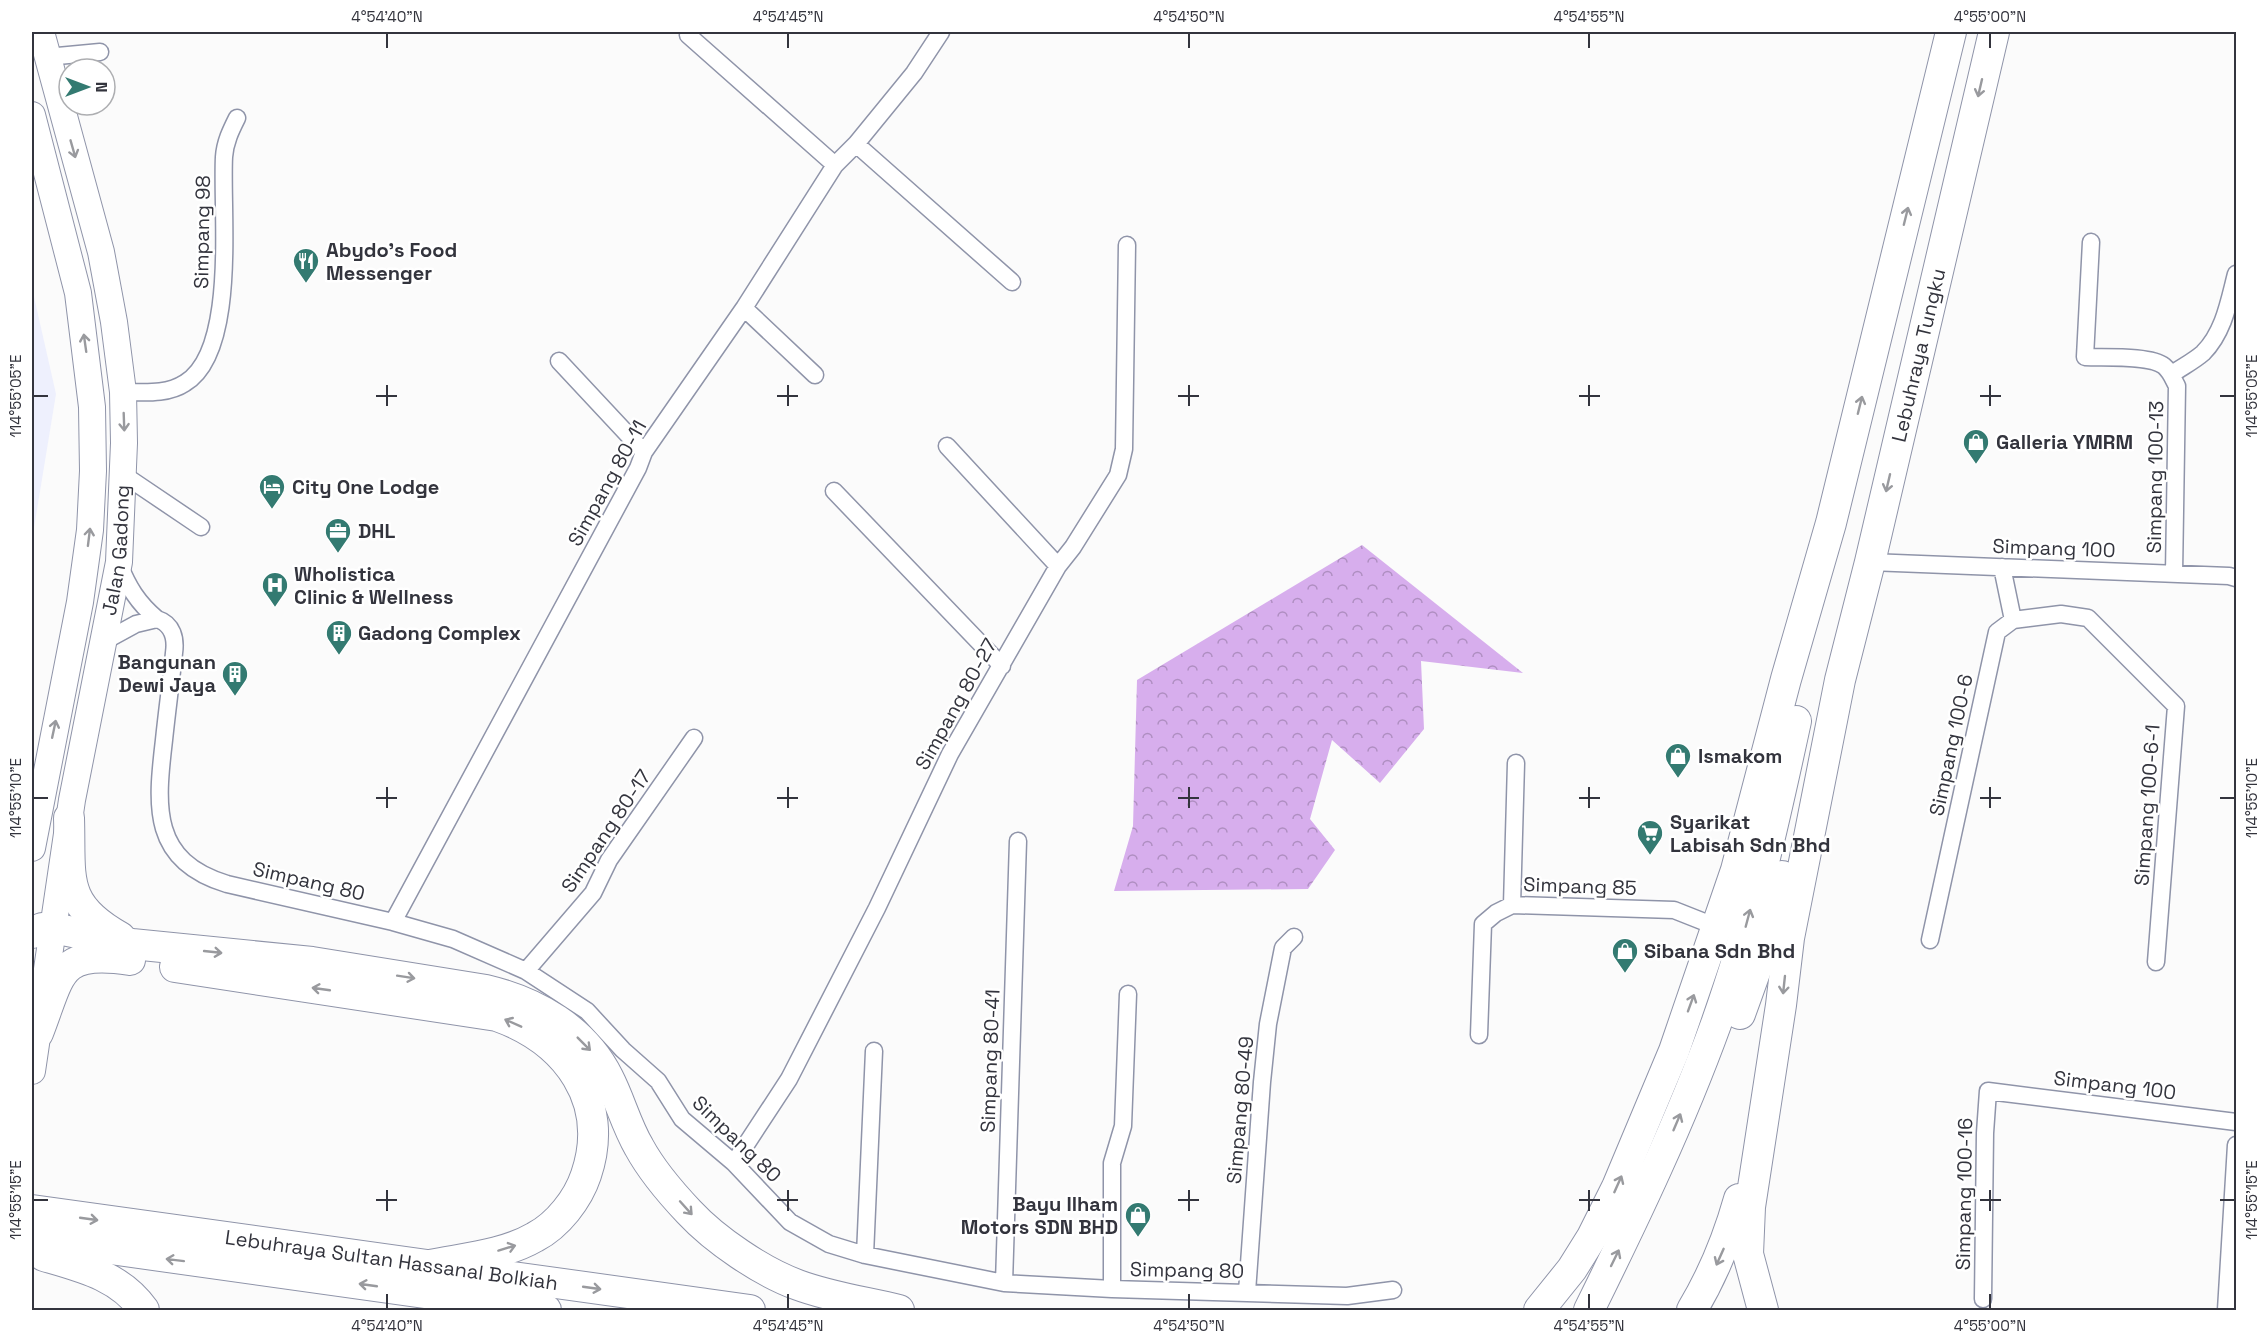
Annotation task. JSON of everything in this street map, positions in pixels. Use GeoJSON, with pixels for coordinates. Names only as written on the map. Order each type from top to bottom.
{"type":"FeatureCollection","features":[{"type":"Feature","properties":{"kind":"highway"},"geometry":{"type":"LineString","coordinates":[[1917,168],[1931,32]]}},
{"type":"Feature","properties":{"kind":"highway"},"geometry":{"type":"LineString","coordinates":[[1539,1311],[1572,1269],[1592,1237],[1617,1188],[1674,1052],[1743,847],[1786,680],[1831,524],[1951,32]]}},
{"type":"Feature","properties":{"kind":"highway","name":"Lebuhraya Tungku"},"geometry":{"type":"LineString","coordinates":[[1840,680],[1870,562],[1994,32]]}},
{"type":"Feature","properties":{"kind":"highway"},"geometry":{"type":"LineString","coordinates":[[1611,1311],[1655,1200],[1739,952],[1774,825],[1803,687],[1831,524]]}},
{"type":"Feature","properties":{"kind":"highway"},"geometry":{"type":"LineString","coordinates":[[1589,1311],[1655,1200],[1704,1110],[1758,964],[1803,793],[1840,680]]}},
{"type":"Feature","properties":{"kind":"highway"},"geometry":{"type":"LineString","coordinates":[[1763,1311],[1748,1254],[1750,1207],[1789,938],[1840,680]]}},
{"type":"Feature","properties":{"kind":"highway"},"geometry":{"type":"LineString","coordinates":[[69,818],[71,879],[77,900],[87,915],[100,926],[132,944]]}},
{"type":"Feature","properties":{"kind":"highway"},"geometry":{"type":"LineString","coordinates":[[42,931],[132,944],[312,962],[513,996],[541,1009],[563,1024],[590,1050],[607,1075],[639,1148],[656,1173],[690,1214],[735,1251],[770,1273],[798,1285],[899,1311]]}},
{"type":"Feature","properties":{"kind":"highway"},"geometry":{"type":"LineString","coordinates":[[38,1033],[59,979],[68,966],[80,959],[106,957],[497,1016],[529,1030],[559,1053],[585,1089],[591,1108],[594,1143],[591,1162],[583,1184],[574,1201],[537,1237],[428,1279]]}},
{"type":"Feature","properties":{"kind":"highway"},"geometry":{"type":"LineString","coordinates":[[1692,1311],[1709,1282],[1726,1243],[1762,1121]]}},
{"type":"Feature","properties":{"kind":"highway","name":"Lebuhraya Sultan Hassanal Bolkiah"},"geometry":{"type":"LineString","coordinates":[[32,1210],[428,1279],[546,1311]]}},
{"type":"Feature","properties":{"kind":"highway"},"geometry":{"type":"LineString","coordinates":[[1571,1311],[1592,1237]]}},
{"type":"Feature","properties":{"kind":"highway","name":"Lebuhraya Sultan Hassanal Bolkiah"},"geometry":{"type":"LineString","coordinates":[[32,1238],[750,1311]]}},
{"type":"Feature","properties":{"kind":"highway"},"geometry":{"type":"LineString","coordinates":[[32,1252],[100,1274],[117,1283],[144,1311]]}},
{"type":"Feature","properties":{"kind":"main road","name":"Jalan Gadong"},"geometry":{"type":"LineString","coordinates":[[32,1071],[38,1033],[42,931],[69,818],[119,562],[124,475],[123,392],[114,322],[101,252],[41,32]]}},
{"type":"Feature","properties":{"kind":"main road","name":"Jalan Gadong"},"geometry":{"type":"LineString","coordinates":[[32,115],[39,167],[78,293],[92,407],[93,471],[90,530],[80,602],[39,770],[32,848]]}},
{"type":"Feature","properties":{"kind":"street","name":"Simpang 80-11"},"geometry":{"type":"LineString","coordinates":[[393,922],[638,468],[644,452],[744,308],[835,165],[856,144],[914,73],[941,32]]}},
{"type":"Feature","properties":{"kind":"street"},"geometry":{"type":"LineString","coordinates":[[688,35],[835,165]]}},
{"type":"Feature","properties":{"kind":"street"},"geometry":{"type":"LineString","coordinates":[[47,57],[100,52]]}},
{"type":"Feature","properties":{"kind":"street","name":"Simpang 98"},"geometry":{"type":"LineString","coordinates":[[123,392],[161,392],[184,384],[196,374],[207,358],[216,328],[226,259],[224,155],[228,135],[237,118]]}},
{"type":"Feature","properties":{"kind":"street"},"geometry":{"type":"LineString","coordinates":[[856,144],[1012,282]]}},
{"type":"Feature","properties":{"kind":"street","name":"Simpang 100-13"},"geometry":{"type":"LineString","coordinates":[[2091,242],[2085,357],[2147,360],[2162,364],[2172,374],[2177,386],[2174,573]]}},
{"type":"Feature","properties":{"kind":"street","name":"Simpang 80-27"},"geometry":{"type":"LineString","coordinates":[[734,1163],[789,1079],[877,908],[950,754],[1058,566],[1118,475],[1124,449],[1127,245]]}},
{"type":"Feature","properties":{"kind":"street"},"geometry":{"type":"LineString","coordinates":[[2172,374],[2201,355],[2216,336],[2236,274]]}},
{"type":"Feature","properties":{"kind":"street"},"geometry":{"type":"LineString","coordinates":[[744,308],[815,375]]}},
{"type":"Feature","properties":{"kind":"street"},"geometry":{"type":"LineString","coordinates":[[559,361],[644,452]]}},
{"type":"Feature","properties":{"kind":"street"},"geometry":{"type":"LineString","coordinates":[[947,446],[1058,566]]}},
{"type":"Feature","properties":{"kind":"street"},"geometry":{"type":"LineString","coordinates":[[124,475],[201,528]]}},
{"type":"Feature","properties":{"kind":"street"},"geometry":{"type":"LineString","coordinates":[[834,491],[1002,666]]}},
{"type":"Feature","properties":{"kind":"street","name":"Simpang 80"},"geometry":{"type":"LineString","coordinates":[[119,562],[129,588],[142,606],[168,626],[175,642],[159,794],[161,818],[167,838],[176,853],[190,867],[207,878],[393,922],[453,939],[526,971],[587,1011],[623,1050],[658,1081],[682,1119],[734,1163],[790,1222],[829,1244],[865,1255],[1004,1283],[1112,1289],[1347,1296],[1394,1290]]}},
{"type":"Feature","properties":{"kind":"street","name":"Simpang 100"},"geometry":{"type":"LineString","coordinates":[[1870,562],[2174,573],[2236,578]]}},
{"type":"Feature","properties":{"kind":"street"},"geometry":{"type":"LineString","coordinates":[[2002,567],[2013,620]]}},
{"type":"Feature","properties":{"kind":"street","name":"Simpang 100-6-1"},"geometry":{"type":"LineString","coordinates":[[2013,620],[2061,614],[2088,618],[2176,706],[2156,962]]}},
{"type":"Feature","properties":{"kind":"street"},"geometry":{"type":"LineString","coordinates":[[103,642],[136,624],[157,619]]}},
{"type":"Feature","properties":{"kind":"street","name":"Simpang 100-6"},"geometry":{"type":"LineString","coordinates":[[1930,940],[1997,632],[2013,620]]}},
{"type":"Feature","properties":{"kind":"street","name":"Simpang 80-17"},"geometry":{"type":"LineString","coordinates":[[526,971],[593,892],[609,860],[694,738]]}},
{"type":"Feature","properties":{"kind":"street"},"geometry":{"type":"LineString","coordinates":[[1512,905],[1516,763]]}},
{"type":"Feature","properties":{"kind":"street","name":"Simpang 80-41"},"geometry":{"type":"LineString","coordinates":[[1004,1283],[1018,841]]}},
{"type":"Feature","properties":{"kind":"street","name":"Simpang 85"},"geometry":{"type":"LineString","coordinates":[[1479,1035],[1483,924],[1496,913],[1512,905],[1674,910],[1717,927]]}},
{"type":"Feature","properties":{"kind":"street","name":"Simpang 80-49"},"geometry":{"type":"LineString","coordinates":[[1247,1292],[1268,1024],[1283,948],[1294,937]]}},
{"type":"Feature","properties":{"kind":"street"},"geometry":{"type":"LineString","coordinates":[[1112,1289],[1112,1163],[1123,1126],[1128,994]]}},
{"type":"Feature","properties":{"kind":"street"},"geometry":{"type":"LineString","coordinates":[[865,1255],[874,1051]]}},
{"type":"Feature","properties":{"kind":"street","name":"Simpang 100"},"geometry":{"type":"LineString","coordinates":[[1988,1090],[2236,1122]]}},
{"type":"Feature","properties":{"kind":"street","name":"Simpang 100-16"},"geometry":{"type":"LineString","coordinates":[[1983,1299],[1984,1133],[1988,1090]]}},
{"type":"Feature","properties":{"kind":"street"},"geometry":{"type":"LineString","coordinates":[[2226,1311],[2236,1145]]}},
{"type":"Feature","properties":{"kind":"shaded area"},"geometry":{"type":"Polygon","coordinates":[[[32,288],[56,394],[32,540],[32,288]]]}},
{"type":"Feature","properties":{"kind":"green space"},"geometry":{"type":"Polygon","coordinates":[[[1362,545],[1523,673],[1421,661],[1424,729],[1380,783],[1332,740],[1310,819],[1335,850],[1308,889],[1114,891],[1133,826],[1137,680],[1362,545]]]}},
{"type":"Feature","properties":{"kind":"place","name":"Abydo's Food Messenger"},"geometry":{"type":"Point","coordinates":[306,284]}},
{"type":"Feature","properties":{"kind":"place","name":"Galleria YMRM"},"geometry":{"type":"Point","coordinates":[1976,465]}},
{"type":"Feature","properties":{"kind":"place","name":"City One Lodge"},"geometry":{"type":"Point","coordinates":[272,510]}},
{"type":"Feature","properties":{"kind":"place","name":"DHL"},"geometry":{"type":"Point","coordinates":[338,554]}},
{"type":"Feature","properties":{"kind":"place","name":"Wholistica Clinic & Wellness"},"geometry":{"type":"Point","coordinates":[275,608]}},
{"type":"Feature","properties":{"kind":"place","name":"Gadong Complex"},"geometry":{"type":"Point","coordinates":[339,656]}},
{"type":"Feature","properties":{"kind":"place","name":"Bangunan Dewi Jaya"},"geometry":{"type":"Point","coordinates":[235,697]}},
{"type":"Feature","properties":{"kind":"place","name":"Ismakom"},"geometry":{"type":"Point","coordinates":[1678,779]}},
{"type":"Feature","properties":{"kind":"place","name":"Syarikat Labisah Sdn Bhd"},"geometry":{"type":"Point","coordinates":[1650,856]}},
{"type":"Feature","properties":{"kind":"place","name":"Sibana Sdn Bhd"},"geometry":{"type":"Point","coordinates":[1625,974]}},
{"type":"Feature","properties":{"kind":"place","name":"Bayu Ilham Motors SDN BHD"},"geometry":{"type":"Point","coordinates":[1138,1238]}}]}
